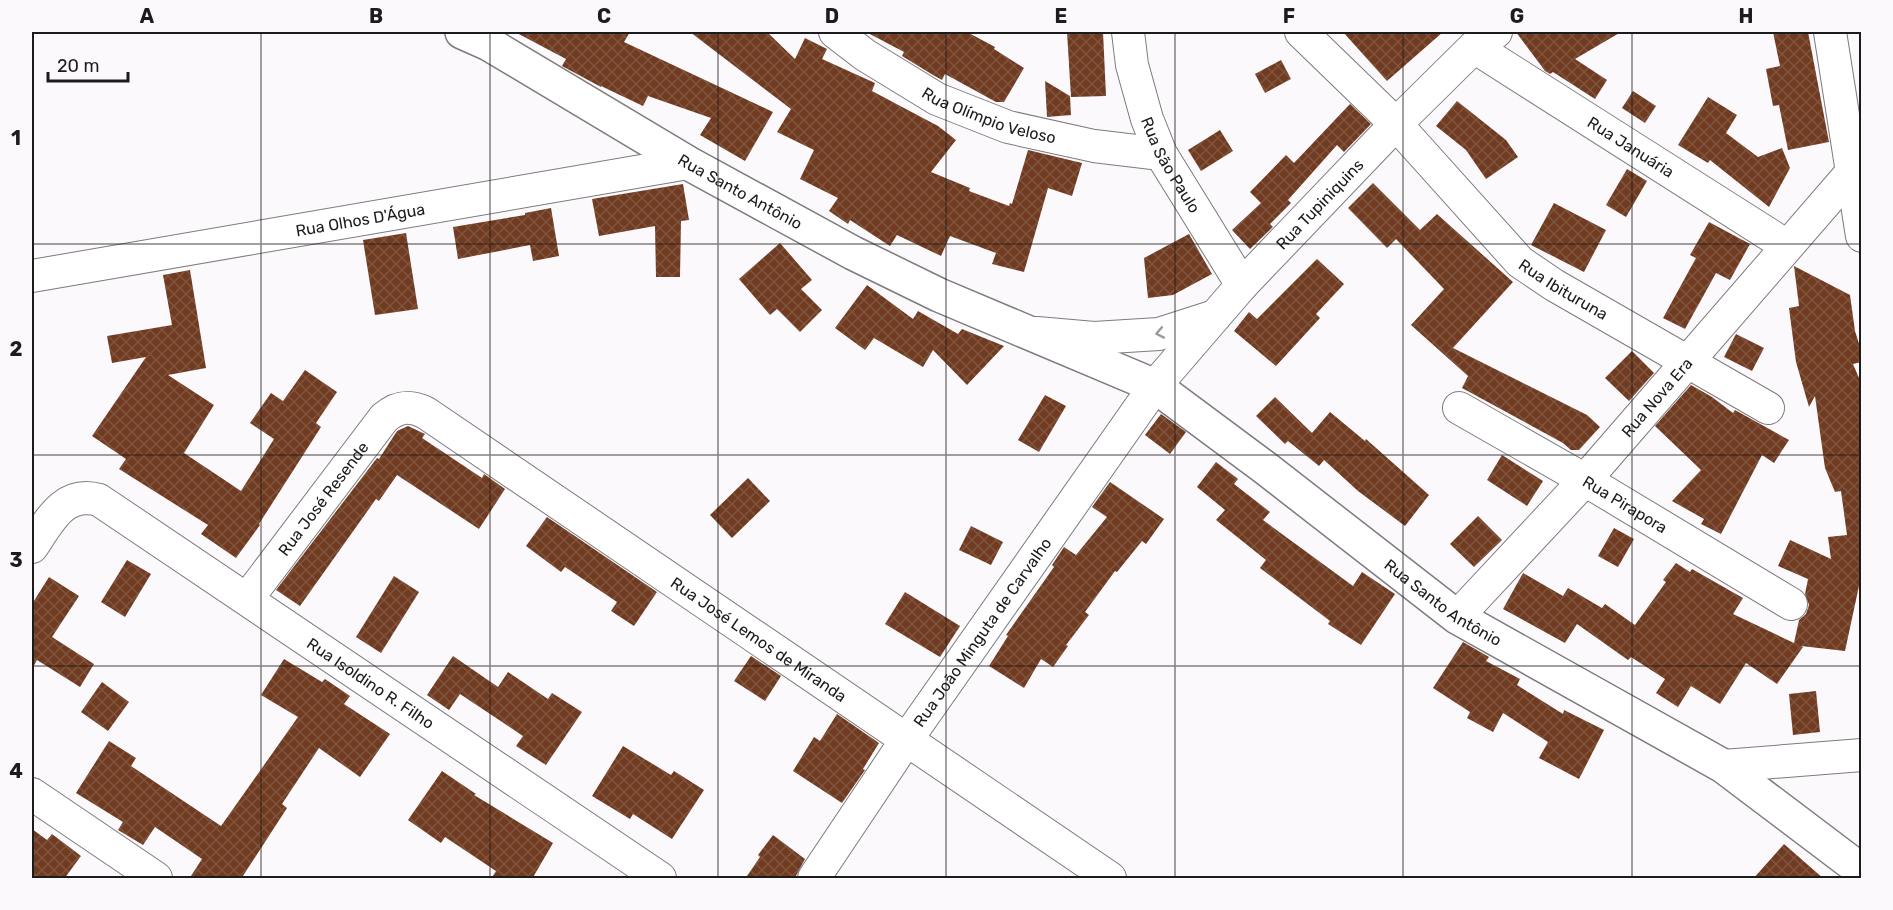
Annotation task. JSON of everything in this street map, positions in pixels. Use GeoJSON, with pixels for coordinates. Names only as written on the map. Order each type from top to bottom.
{"type":"FeatureCollection","features":[{"type":"Feature","properties":{"kind":"street","name":"Rua Santo Antônio"},"geometry":{"type":"LineString","coordinates":[[462,32],[489,44],[688,163],[853,253],[939,295],[1155,386],[1264,467],[1457,617],[1723,766],[1862,872]]}},
{"type":"Feature","properties":{"kind":"street","name":"Rua Olímpio Veloso"},"geometry":{"type":"LineString","coordinates":[[835,32],[865,55],[937,99],[1008,126],[1094,146],[1161,154]]}},
{"type":"Feature","properties":{"kind":"street","name":"Rua São Paulo"},"geometry":{"type":"LineString","coordinates":[[1128,32],[1132,64],[1147,119],[1161,154],[1242,285]]}},
{"type":"Feature","properties":{"kind":"street","name":"Rua Ibituruna"},"geometry":{"type":"LineString","coordinates":[[1301,32],[1396,124],[1520,262],[1554,285],[1767,408]]}},
{"type":"Feature","properties":{"kind":"street"},"geometry":{"type":"LineString","coordinates":[[1830,32],[1861,233]]}},
{"type":"Feature","properties":{"kind":"street","name":"Rua Tupiniquins"},"geometry":{"type":"LineString","coordinates":[[1155,386],[1242,285],[1396,124],[1485,39]]}},
{"type":"Feature","properties":{"kind":"street","name":"Rua Januária"},"geometry":{"type":"LineString","coordinates":[[1485,39],[1787,246]]}},
{"type":"Feature","properties":{"kind":"street","name":"Rua Olhos D'Água"},"geometry":{"type":"LineString","coordinates":[[32,276],[688,163]]}},
{"type":"Feature","properties":{"kind":"street","name":"Rua Nova Era"},"geometry":{"type":"LineString","coordinates":[[1457,617],[1585,480],[1852,172]]}},
{"type":"Feature","properties":{"kind":"street","name":"Rua Santo Antônio"},"geometry":{"type":"LineString","coordinates":[[1027,332],[1094,338],[1159,334],[1216,316]]}},
{"type":"Feature","properties":{"kind":"street","name":"Rua João Minguta de Carvalho"},"geometry":{"type":"LineString","coordinates":[[814,879],[907,739],[1155,386]]}},
{"type":"Feature","properties":{"kind":"street","name":"Rua José Lemos de Miranda"},"geometry":{"type":"LineString","coordinates":[[406,407],[426,413],[1110,879]]}},
{"type":"Feature","properties":{"kind":"street","name":"Rua José Resende"},"geometry":{"type":"LineString","coordinates":[[247,599],[384,418],[393,410],[406,407]]}},
{"type":"Feature","properties":{"kind":"street","name":"Rua Pirapora"},"geometry":{"type":"LineString","coordinates":[[1459,408],[1585,480],[1791,604]]}},
{"type":"Feature","properties":{"kind":"street","name":"Rua Isoldino R. Filho"},"geometry":{"type":"LineString","coordinates":[[32,547],[55,513],[77,498],[88,497],[99,500],[660,879]]}},
{"type":"Feature","properties":{"kind":"street"},"geometry":{"type":"LineString","coordinates":[[1723,766],[1862,755]]}},
{"type":"Feature","properties":{"kind":"street"},"geometry":{"type":"LineString","coordinates":[[32,794],[156,879]]}},
{"type":"Feature","properties":{"kind":"building"},"geometry":{"type":"Polygon","coordinates":[[[515,32],[630,32],[624,42],[773,112],[745,161],[700,135],[711,118],[648,96],[643,106],[562,66],[566,59],[515,32]]]}},
{"type":"Feature","properties":{"kind":"building"},"geometry":{"type":"Polygon","coordinates":[[[690,32],[767,32],[795,59],[805,38],[827,49],[822,59],[875,83],[872,91],[938,126],[956,140],[931,172],[970,188],[969,191],[1009,206],[1010,203],[1012,204],[1028,150],[1082,163],[1072,196],[1048,188],[1024,272],[992,264],[996,253],[950,236],[941,256],[897,235],[890,246],[850,220],[848,224],[829,211],[838,198],[800,179],[814,150],[777,132],[791,109],[690,32]]]}},
{"type":"Feature","properties":{"kind":"building"},"geometry":{"type":"Polygon","coordinates":[[[866,32],[967,32],[995,47],[994,49],[1024,68],[1004,102],[996,102],[945,74],[942,80],[902,56],[904,52],[866,32]]]}},
{"type":"Feature","properties":{"kind":"building"},"geometry":{"type":"Polygon","coordinates":[[[1067,32],[1103,32],[1106,96],[1071,97],[1067,32]]]}},
{"type":"Feature","properties":{"kind":"building"},"geometry":{"type":"Polygon","coordinates":[[[1343,32],[1443,32],[1387,81],[1343,32]]]}},
{"type":"Feature","properties":{"kind":"building"},"geometry":{"type":"Polygon","coordinates":[[[1516,32],[1621,32],[1575,59],[1607,80],[1595,99],[1553,72],[1550,74],[1545,71],[1516,32]]]}},
{"type":"Feature","properties":{"kind":"building"},"geometry":{"type":"Polygon","coordinates":[[[1773,32],[1808,32],[1829,142],[1788,150],[1779,105],[1773,106],[1766,69],[1780,66],[1773,32]]]}},
{"type":"Feature","properties":{"kind":"building"},"geometry":{"type":"Polygon","coordinates":[[[1281,60],[1291,79],[1265,93],[1255,74],[1281,60]]]}},
{"type":"Feature","properties":{"kind":"building"},"geometry":{"type":"Polygon","coordinates":[[[1045,81],[1070,96],[1071,115],[1047,117],[1045,81]]]}},
{"type":"Feature","properties":{"kind":"building"},"geometry":{"type":"Polygon","coordinates":[[[1633,91],[1656,106],[1645,123],[1622,108],[1633,91]]]}},
{"type":"Feature","properties":{"kind":"building"},"geometry":{"type":"Polygon","coordinates":[[[1708,97],[1737,115],[1726,133],[1758,157],[1782,148],[1790,168],[1769,207],[1710,160],[1708,163],[1678,145],[1708,97]]]}},
{"type":"Feature","properties":{"kind":"building"},"geometry":{"type":"Polygon","coordinates":[[[1457,101],[1506,140],[1518,157],[1486,179],[1466,150],[1436,126],[1457,101]]]}},
{"type":"Feature","properties":{"kind":"building"},"geometry":{"type":"Polygon","coordinates":[[[1350,104],[1371,124],[1344,152],[1337,145],[1288,200],[1291,203],[1270,224],[1273,227],[1250,249],[1232,230],[1261,203],[1250,192],[1286,155],[1294,163],[1350,104]]]}},
{"type":"Feature","properties":{"kind":"building"},"geometry":{"type":"Polygon","coordinates":[[[1220,130],[1233,151],[1201,171],[1188,150],[1220,130]]]}},
{"type":"Feature","properties":{"kind":"building"},"geometry":{"type":"Polygon","coordinates":[[[1627,169],[1647,181],[1626,217],[1606,205],[1627,169]]]}},
{"type":"Feature","properties":{"kind":"building"},"geometry":{"type":"Polygon","coordinates":[[[1373,183],[1420,230],[1437,214],[1513,282],[1453,348],[1587,415],[1600,427],[1579,450],[1571,450],[1563,443],[1462,388],[1468,376],[1411,325],[1444,289],[1396,239],[1387,248],[1348,208],[1373,183]]]}},
{"type":"Feature","properties":{"kind":"building"},"geometry":{"type":"Polygon","coordinates":[[[683,184],[689,220],[681,221],[680,277],[656,277],[655,226],[599,236],[592,199],[683,184]]]}},
{"type":"Feature","properties":{"kind":"building"},"geometry":{"type":"Polygon","coordinates":[[[1554,203],[1606,230],[1584,272],[1531,245],[1554,203]]]}},
{"type":"Feature","properties":{"kind":"building"},"geometry":{"type":"Polygon","coordinates":[[[551,208],[559,256],[533,261],[530,245],[458,259],[453,227],[525,215],[525,213],[551,208]]]}},
{"type":"Feature","properties":{"kind":"building"},"geometry":{"type":"Polygon","coordinates":[[[1709,222],[1750,244],[1730,280],[1716,273],[1685,329],[1663,318],[1696,258],[1690,255],[1709,222]]]}},
{"type":"Feature","properties":{"kind":"building"},"geometry":{"type":"Polygon","coordinates":[[[406,233],[418,309],[375,315],[363,240],[406,233]]]}},
{"type":"Feature","properties":{"kind":"building"},"geometry":{"type":"Polygon","coordinates":[[[1189,234],[1212,274],[1173,295],[1148,298],[1144,258],[1189,234]]]}},
{"type":"Feature","properties":{"kind":"building"},"geometry":{"type":"Polygon","coordinates":[[[780,243],[812,280],[801,289],[822,310],[800,332],[777,309],[770,315],[739,279],[780,243]]]}},
{"type":"Feature","properties":{"kind":"building"},"geometry":{"type":"Polygon","coordinates":[[[1317,259],[1344,284],[1316,314],[1320,318],[1276,366],[1234,331],[1249,312],[1257,319],[1317,259]]]}},
{"type":"Feature","properties":{"kind":"building"},"geometry":{"type":"Polygon","coordinates":[[[1794,266],[1850,295],[1855,331],[1862,353],[1862,362],[1853,364],[1862,385],[1862,586],[1859,586],[1845,651],[1801,646],[1803,647],[1777,684],[1746,663],[1720,704],[1691,686],[1678,707],[1656,693],[1665,679],[1631,657],[1628,660],[1577,624],[1565,643],[1503,609],[1523,573],[1563,596],[1568,588],[1602,608],[1605,604],[1635,625],[1666,582],[1663,580],[1676,563],[1690,572],[1692,569],[1743,598],[1733,614],[1794,643],[1799,620],[1806,614],[1809,605],[1805,594],[1808,579],[1778,566],[1790,540],[1831,559],[1828,537],[1847,535],[1841,491],[1835,492],[1825,468],[1815,396],[1809,407],[1796,362],[1789,308],[1799,306],[1794,266]]]}},
{"type":"Feature","properties":{"kind":"building"},"geometry":{"type":"Polygon","coordinates":[[[190,270],[206,368],[168,375],[214,405],[184,453],[241,491],[274,439],[250,423],[271,393],[283,401],[305,370],[337,392],[316,423],[321,427],[260,525],[236,558],[201,534],[208,525],[119,469],[126,459],[92,436],[146,357],[112,363],[107,336],[172,325],[163,275],[190,270]]]}},
{"type":"Feature","properties":{"kind":"building"},"geometry":{"type":"Polygon","coordinates":[[[867,285],[913,319],[918,311],[958,334],[962,329],[1004,346],[967,385],[933,350],[923,367],[874,338],[865,350],[835,328],[867,285]]]}},
{"type":"Feature","properties":{"kind":"building"},"geometry":{"type":"Polygon","coordinates":[[[1736,334],[1764,348],[1752,371],[1724,357],[1736,334]]]}},
{"type":"Feature","properties":{"kind":"building"},"geometry":{"type":"Polygon","coordinates":[[[1632,351],[1654,373],[1629,401],[1605,378],[1632,351]]]}},
{"type":"Feature","properties":{"kind":"building"},"geometry":{"type":"Polygon","coordinates":[[[1691,385],[1733,413],[1735,410],[1789,440],[1774,463],[1762,455],[1721,534],[1701,524],[1704,519],[1672,501],[1701,470],[1655,426],[1691,385]]]}},
{"type":"Feature","properties":{"kind":"building"},"geometry":{"type":"Polygon","coordinates":[[[1045,395],[1066,406],[1039,452],[1018,440],[1045,395]]]}},
{"type":"Feature","properties":{"kind":"building"},"geometry":{"type":"Polygon","coordinates":[[[1275,397],[1312,433],[1330,412],[1365,441],[1366,439],[1429,495],[1405,526],[1358,491],[1324,460],[1319,466],[1288,441],[1285,444],[1256,416],[1275,397]]]}},
{"type":"Feature","properties":{"kind":"building"},"geometry":{"type":"Polygon","coordinates":[[[1161,414],[1186,432],[1170,454],[1145,435],[1161,414]]]}},
{"type":"Feature","properties":{"kind":"building"},"geometry":{"type":"Polygon","coordinates":[[[408,426],[425,434],[422,438],[482,478],[484,474],[505,489],[479,529],[397,475],[379,501],[376,499],[300,606],[276,590],[377,458],[379,459],[397,431],[408,426]]]}},
{"type":"Feature","properties":{"kind":"building"},"geometry":{"type":"Polygon","coordinates":[[[1502,455],[1543,481],[1527,506],[1487,480],[1502,455]]]}},
{"type":"Feature","properties":{"kind":"building"},"geometry":{"type":"Polygon","coordinates":[[[1216,462],[1238,479],[1234,484],[1270,512],[1263,520],[1353,586],[1362,572],[1395,594],[1361,645],[1328,624],[1330,621],[1260,568],[1266,560],[1216,520],[1225,510],[1197,487],[1216,462]]]}},
{"type":"Feature","properties":{"kind":"building"},"geometry":{"type":"Polygon","coordinates":[[[748,478],[770,501],[732,538],[710,515],[748,478]]]}},
{"type":"Feature","properties":{"kind":"building"},"geometry":{"type":"Polygon","coordinates":[[[1110,482],[1164,519],[1146,544],[1142,541],[1117,572],[1115,571],[1085,612],[1089,615],[1066,645],[1068,646],[1053,667],[1041,659],[1024,688],[989,666],[1008,636],[1006,635],[1054,567],[1052,565],[1064,547],[1076,555],[1107,517],[1092,507],[1110,482]]]}},
{"type":"Feature","properties":{"kind":"building"},"geometry":{"type":"Polygon","coordinates":[[[1478,516],[1502,540],[1474,567],[1450,544],[1478,516]]]}},
{"type":"Feature","properties":{"kind":"building"},"geometry":{"type":"Polygon","coordinates":[[[547,517],[657,592],[634,626],[611,611],[617,602],[565,567],[561,572],[526,546],[547,517]]]}},
{"type":"Feature","properties":{"kind":"building"},"geometry":{"type":"Polygon","coordinates":[[[971,526],[1003,542],[991,565],[959,550],[971,526]]]}},
{"type":"Feature","properties":{"kind":"building"},"geometry":{"type":"Polygon","coordinates":[[[1614,528],[1634,539],[1618,567],[1598,556],[1614,528]]]}},
{"type":"Feature","properties":{"kind":"building"},"geometry":{"type":"Polygon","coordinates":[[[127,560],[151,574],[125,617],[101,602],[127,560]]]}},
{"type":"Feature","properties":{"kind":"building"},"geometry":{"type":"Polygon","coordinates":[[[394,576],[419,592],[381,653],[356,637],[394,576]]]}},
{"type":"Feature","properties":{"kind":"building"},"geometry":{"type":"Polygon","coordinates":[[[49,577],[79,596],[52,637],[94,664],[80,687],[37,660],[32,669],[32,604],[49,577]]]}},
{"type":"Feature","properties":{"kind":"building"},"geometry":{"type":"Polygon","coordinates":[[[905,592],[960,626],[940,657],[885,624],[905,592]]]}},
{"type":"Feature","properties":{"kind":"building"},"geometry":{"type":"Polygon","coordinates":[[[1463,642],[1489,657],[1486,661],[1520,679],[1517,685],[1563,714],[1564,710],[1604,730],[1579,779],[1539,758],[1548,742],[1503,713],[1493,732],[1467,718],[1470,712],[1433,688],[1463,642]]]}},
{"type":"Feature","properties":{"kind":"building"},"geometry":{"type":"Polygon","coordinates":[[[453,656],[498,687],[508,672],[548,699],[552,693],[582,712],[546,765],[516,746],[523,736],[460,694],[449,710],[427,695],[453,656]]]}},
{"type":"Feature","properties":{"kind":"building"},"geometry":{"type":"Polygon","coordinates":[[[751,656],[781,676],[765,701],[734,681],[751,656]]]}},
{"type":"Feature","properties":{"kind":"building"},"geometry":{"type":"Polygon","coordinates":[[[284,659],[322,682],[325,679],[350,696],[344,704],[390,734],[360,777],[319,748],[282,804],[287,808],[241,879],[189,879],[202,859],[155,827],[143,845],[118,830],[123,822],[76,793],[109,741],[136,758],[131,766],[221,826],[298,717],[261,695],[284,659]]]}},
{"type":"Feature","properties":{"kind":"building"},"geometry":{"type":"Polygon","coordinates":[[[102,682],[129,702],[108,731],[81,712],[102,682]]]}},
{"type":"Feature","properties":{"kind":"building"},"geometry":{"type":"Polygon","coordinates":[[[1816,691],[1820,732],[1793,735],[1789,694],[1816,691]]]}},
{"type":"Feature","properties":{"kind":"building"},"geometry":{"type":"Polygon","coordinates":[[[837,714],[879,743],[863,769],[865,770],[842,803],[793,771],[814,737],[820,741],[837,714]]]}},
{"type":"Feature","properties":{"kind":"building"},"geometry":{"type":"Polygon","coordinates":[[[623,746],[671,775],[674,771],[704,790],[672,839],[633,814],[630,819],[592,796],[623,746]]]}},
{"type":"Feature","properties":{"kind":"building"},"geometry":{"type":"Polygon","coordinates":[[[442,771],[476,794],[474,795],[553,843],[532,879],[491,879],[496,871],[445,837],[441,843],[408,820],[442,771]]]}},
{"type":"Feature","properties":{"kind":"building"},"geometry":{"type":"Polygon","coordinates":[[[32,829],[47,840],[52,834],[81,856],[64,879],[32,879],[32,829]]]}},
{"type":"Feature","properties":{"kind":"building"},"geometry":{"type":"Polygon","coordinates":[[[773,835],[805,859],[794,879],[745,879],[760,857],[758,855],[773,835]]]}},
{"type":"Feature","properties":{"kind":"building"},"geometry":{"type":"Polygon","coordinates":[[[1784,844],[1824,879],[1753,879],[1784,844]]]}}]}
